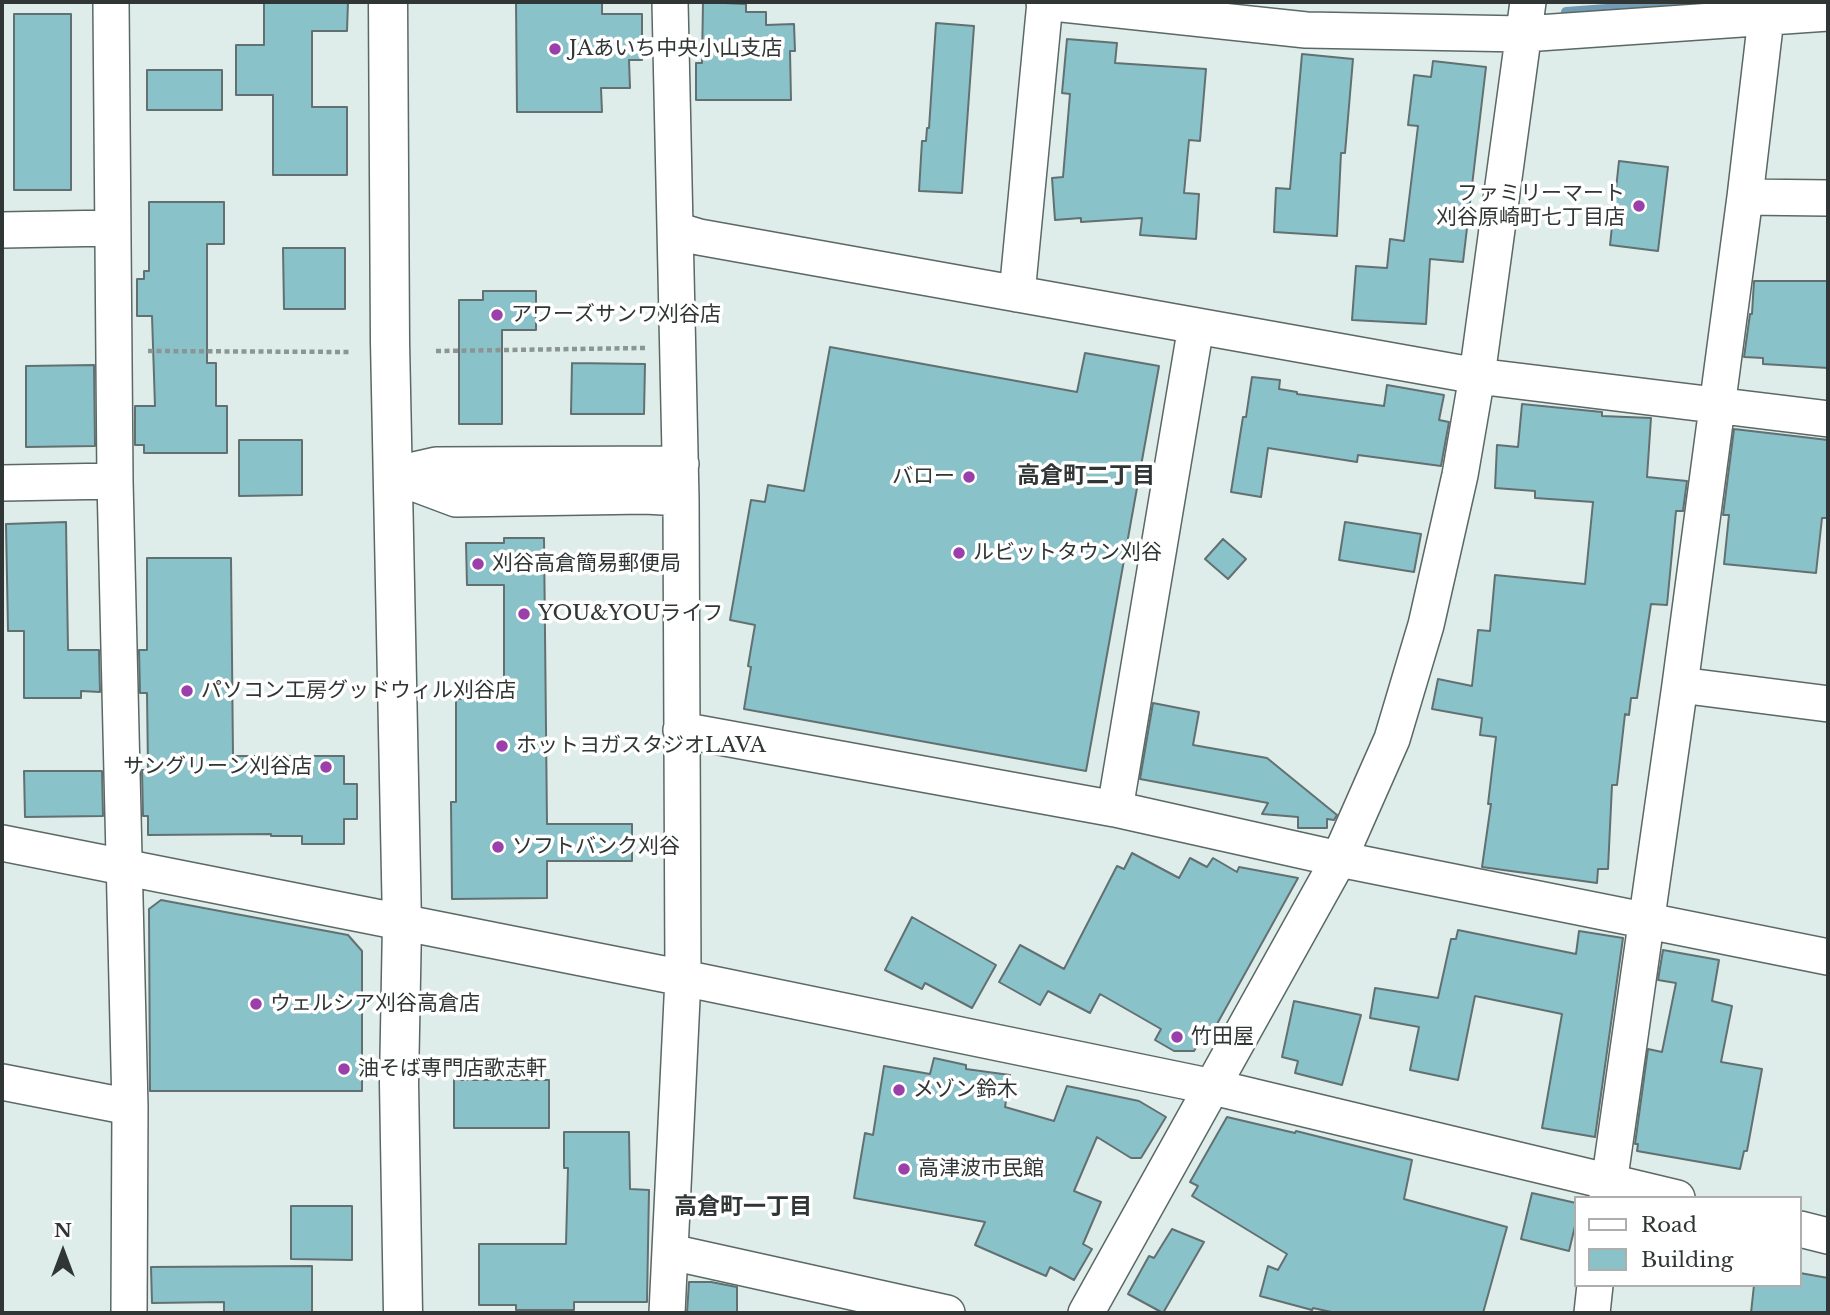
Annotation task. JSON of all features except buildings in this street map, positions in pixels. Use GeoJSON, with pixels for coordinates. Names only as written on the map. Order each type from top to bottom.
{"type":"FeatureCollection","features":[{"type":"Feature","properties":{"kind":"street"},"geometry":{"type":"LineString","coordinates":[[111,2],[115,481],[130,1107],[129,1313]]}},
{"type":"Feature","properties":{"kind":"street"},"geometry":{"type":"LineString","coordinates":[[388,2],[392,475],[402,923],[399,1083],[403,1313]]}},
{"type":"Feature","properties":{"kind":"street"},"geometry":{"type":"LineString","coordinates":[[667,1313],[682,978],[681,481],[670,2]]}},
{"type":"Feature","properties":{"kind":"street"},"geometry":{"type":"LineString","coordinates":[[1017,294],[1045,2],[1306,30],[1526,18],[1766,18],[1828,13]]}},
{"type":"Feature","properties":{"kind":"street"},"geometry":{"type":"LineString","coordinates":[[1086,1313],[1339,859],[1392,739],[1426,625],[1460,475],[1477,376],[1526,18]]}},
{"type":"Feature","properties":{"kind":"street"},"geometry":{"type":"LineString","coordinates":[[1608,1189],[1680,685],[1766,18]]}},
{"type":"Feature","properties":{"kind":"street"},"geometry":{"type":"LineString","coordinates":[[1745,197],[1828,198]]}},
{"type":"Feature","properties":{"kind":"street"},"geometry":{"type":"LineString","coordinates":[[2,230],[112,229]]}},
{"type":"Feature","properties":{"kind":"street"},"geometry":{"type":"LineString","coordinates":[[677,230],[699,237],[1477,376],[1828,419]]}},
{"type":"Feature","properties":{"kind":"street"},"geometry":{"type":"LineString","coordinates":[[1115,809],[1196,327]]}},
{"type":"Feature","properties":{"kind":"street"},"geometry":{"type":"LineString","coordinates":[[392,475],[436,465],[681,481]]}},
{"type":"Feature","properties":{"kind":"street"},"geometry":{"type":"LineString","coordinates":[[2,483],[115,481]]}},
{"type":"Feature","properties":{"kind":"street"},"geometry":{"type":"LineString","coordinates":[[1680,685],[1828,704]]}},
{"type":"Feature","properties":{"kind":"street"},"geometry":{"type":"LineString","coordinates":[[681,730],[1115,809],[1339,859],[1828,957]]}},
{"type":"Feature","properties":{"kind":"street"},"geometry":{"type":"LineString","coordinates":[[2,843],[1213,1087],[1608,1189],[1662,1196]]}},
{"type":"Feature","properties":{"kind":"street"},"geometry":{"type":"LineString","coordinates":[[2,1082],[130,1107]]}},
{"type":"Feature","properties":{"kind":"street"},"geometry":{"type":"LineString","coordinates":[[1802,1230],[1828,1236]]}},
{"type":"Feature","properties":{"kind":"street"},"geometry":{"type":"LineString","coordinates":[[671,1252],[947,1313]]}},
{"type":"Feature","properties":{"kind":"street"},"geometry":{"type":"LineString","coordinates":[[1592,1313],[1595,1287]]}},
{"type":"Feature","properties":{"kind":"path"},"geometry":{"type":"LineString","coordinates":[[436,351],[677,348]]}},
{"type":"Feature","properties":{"kind":"path"},"geometry":{"type":"LineString","coordinates":[[114,351],[350,352]]}},
{"type":"Feature","properties":{"kind":"waterway"},"geometry":{"type":"LineString","coordinates":[[1566,12],[1702,2]]}},
{"type":"Feature","properties":{"kind":"place","name":"JAあいち中央小山支店"},"geometry":{"type":"Point","coordinates":[555,49]}},
{"type":"Feature","properties":{"kind":"place","name":"ファミリーマート 刈谷原崎町七丁目店"},"geometry":{"type":"Point","coordinates":[1639,206]}},
{"type":"Feature","properties":{"kind":"place","name":"アワーズサンワ刈谷店"},"geometry":{"type":"Point","coordinates":[497,315]}},
{"type":"Feature","properties":{"kind":"place","name":"バロー"},"geometry":{"type":"Point","coordinates":[969,477]}},
{"type":"Feature","properties":{"kind":"place","name":"ルビットタウン刈谷"},"geometry":{"type":"Point","coordinates":[959,553]}},
{"type":"Feature","properties":{"kind":"place","name":"刈谷高倉簡易郵便局"},"geometry":{"type":"Point","coordinates":[478,564]}},
{"type":"Feature","properties":{"kind":"place","name":"YOU&YOUライフ"},"geometry":{"type":"Point","coordinates":[524,614]}},
{"type":"Feature","properties":{"kind":"place","name":"パソコン工房グッドウィル刈谷店"},"geometry":{"type":"Point","coordinates":[187,691]}},
{"type":"Feature","properties":{"kind":"place","name":"ホットヨガスタジオLAVA"},"geometry":{"type":"Point","coordinates":[502,746]}},
{"type":"Feature","properties":{"kind":"place","name":"サングリーン刈谷店"},"geometry":{"type":"Point","coordinates":[326,767]}},
{"type":"Feature","properties":{"kind":"place","name":"ソフトバンク刈谷"},"geometry":{"type":"Point","coordinates":[498,847]}},
{"type":"Feature","properties":{"kind":"place","name":"ウェルシア刈谷高倉店"},"geometry":{"type":"Point","coordinates":[256,1004]}},
{"type":"Feature","properties":{"kind":"place","name":"竹田屋"},"geometry":{"type":"Point","coordinates":[1177,1037]}},
{"type":"Feature","properties":{"kind":"place","name":"油そば専門店歌志軒"},"geometry":{"type":"Point","coordinates":[344,1069]}},
{"type":"Feature","properties":{"kind":"place","name":"メゾン鈴木"},"geometry":{"type":"Point","coordinates":[899,1090]}},
{"type":"Feature","properties":{"kind":"place","name":"高津波市民館"},"geometry":{"type":"Point","coordinates":[904,1169]}},
{"type":"Feature","properties":{"kind":"district","name":"高倉町二丁目"},"geometry":{"type":"Point","coordinates":[1086,477]}},
{"type":"Feature","properties":{"kind":"district","name":"高倉町一丁目"},"geometry":{"type":"Point","coordinates":[743,1208]}}]}
